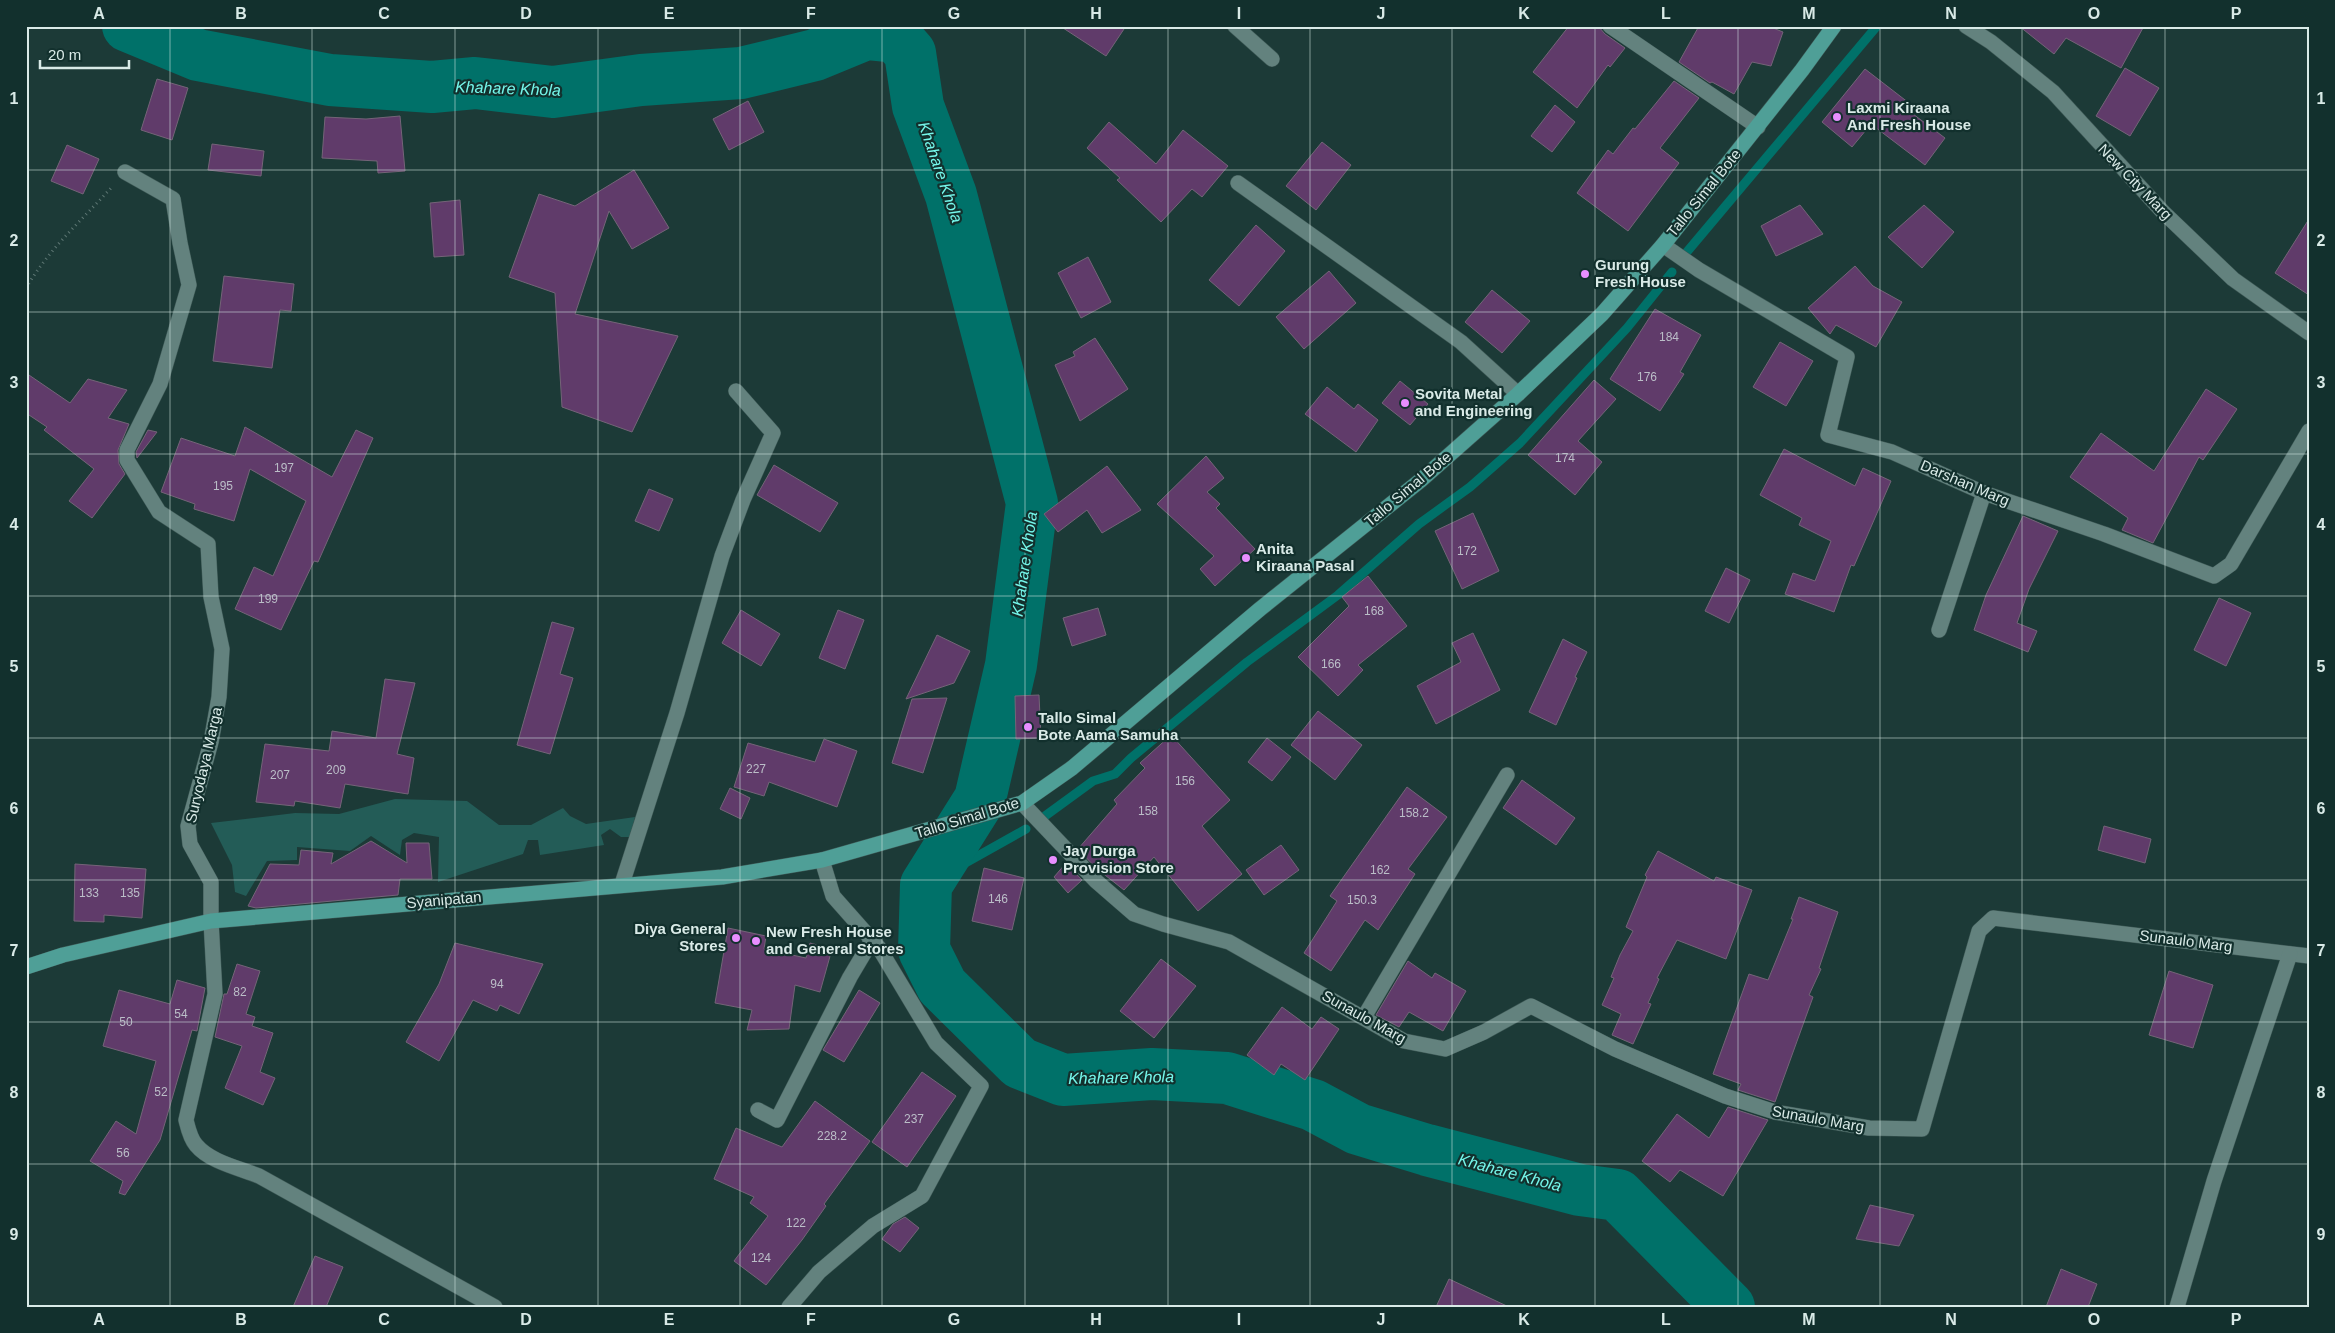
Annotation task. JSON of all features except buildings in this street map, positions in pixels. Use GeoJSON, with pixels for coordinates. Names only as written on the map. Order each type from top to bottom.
{"type":"FeatureCollection","features":[{"type":"Feature","properties":{"kind":"main road","name":"Tallo Simal Bote"},"geometry":{"type":"LineString","coordinates":[[865,849],[992,810],[1022,803],[1072,768],[1260,609],[1421,480],[1518,394],[1602,314],[1663,244],[1758,126],[1834,26]]}},
{"type":"Feature","properties":{"kind":"main road","name":"Syanipatan"},"geometry":{"type":"LineString","coordinates":[[26,967],[63,955],[210,921],[622,884],[722,877],[822,860],[865,849]]}},
{"type":"Feature","properties":{"kind":"street"},"geometry":{"type":"LineString","coordinates":[[1235,26],[1272,59]]}},
{"type":"Feature","properties":{"kind":"street"},"geometry":{"type":"LineString","coordinates":[[1610,26],[1758,126]]}},
{"type":"Feature","properties":{"kind":"street","name":"New City Marg"},"geometry":{"type":"LineString","coordinates":[[1966,26],[1991,42],[2053,92],[2163,212],[2233,279],[2309,333]]}},
{"type":"Feature","properties":{"kind":"street","name":"Suryodaya Marga"},"geometry":{"type":"LineString","coordinates":[[124,172],[173,199],[189,285],[160,384],[127,450],[127,460],[159,512],[208,544],[211,597],[222,649],[219,698],[211,742],[188,826],[190,844],[211,882],[210,921]]}},
{"type":"Feature","properties":{"kind":"street"},"geometry":{"type":"LineString","coordinates":[[1238,183],[1461,342],[1518,394]]}},
{"type":"Feature","properties":{"kind":"street","name":"Darshan Marg"},"geometry":{"type":"LineString","coordinates":[[1663,244],[1699,270],[1847,357],[1828,434],[1892,452],[1984,493],[2104,534],[2214,576],[2231,564],[2309,431]]}},
{"type":"Feature","properties":{"kind":"street"},"geometry":{"type":"LineString","coordinates":[[622,884],[677,713],[722,556],[743,500],[772,433],[736,391]]}},
{"type":"Feature","properties":{"kind":"street"},"geometry":{"type":"LineString","coordinates":[[1939,630],[1984,493]]}},
{"type":"Feature","properties":{"kind":"street"},"geometry":{"type":"LineString","coordinates":[[1364,1017],[1507,775]]}},
{"type":"Feature","properties":{"kind":"street","name":"Sunaulo Marg"},"geometry":{"type":"LineString","coordinates":[[1022,803],[1096,881],[1134,914],[1229,942],[1364,1017],[1404,1042],[1446,1049],[1484,1032],[1532,1006],[1615,1049],[1725,1096],[1775,1112],[1869,1128],[1922,1129],[1979,932],[1993,918],[2289,952],[2290,954],[2309,956]]}},
{"type":"Feature","properties":{"kind":"street"},"geometry":{"type":"LineString","coordinates":[[789,1307],[819,1272],[873,1226],[922,1196],[981,1086],[936,1043],[872,940],[833,896],[822,860]]}},
{"type":"Feature","properties":{"kind":"street"},"geometry":{"type":"LineString","coordinates":[[210,921],[215,994],[186,1120],[196,1146],[218,1160],[259,1176],[495,1307]]}},
{"type":"Feature","properties":{"kind":"street"},"geometry":{"type":"LineString","coordinates":[[758,1110],[777,1120],[846,985],[872,940]]}},
{"type":"Feature","properties":{"kind":"street"},"geometry":{"type":"LineString","coordinates":[[2177,1307],[2214,1181],[2290,954]]}},
{"type":"Feature","properties":{"kind":"path"},"geometry":{"type":"LineString","coordinates":[[26,288],[38,269],[68,232],[88,213],[124,172]]}},
{"type":"Feature","properties":{"kind":"shaded area"},"geometry":{"type":"Polygon","coordinates":[[[395,799],[467,801],[499,825],[531,825],[563,808],[570,816],[586,824],[635,817],[630,837],[621,837],[610,829],[601,835],[604,845],[540,855],[538,840],[528,840],[523,854],[438,882],[439,837],[414,833],[402,840],[400,855],[371,836],[350,851],[297,847],[297,860],[267,861],[246,896],[235,892],[232,865],[211,823],[295,813],[339,814],[395,799]]]}},
{"type":"Feature","properties":{"kind":"waterway","name":"Khahare Khola"},"geometry":{"type":"LineString","coordinates":[[128,26],[198,55],[330,80],[432,87],[475,83],[553,92],[641,80],[741,73],[815,55],[866,34],[896,37],[910,53],[918,106],[951,195],[1032,503],[1011,665],[980,799],[926,885],[924,950],[942,986],[1020,1063],[1063,1080],[1152,1074],[1227,1078],[1313,1105],[1358,1129],[1427,1150],[1580,1190],[1618,1195],[1729,1307]]}},
{"type":"Feature","properties":{"kind":"waterway"},"geometry":{"type":"LineString","coordinates":[[1686,253],[1877,26]]}},
{"type":"Feature","properties":{"kind":"waterway"},"geometry":{"type":"LineString","coordinates":[[1045,816],[1093,781],[1115,774],[1131,758],[1247,662],[1338,595],[1419,524],[1470,487],[1520,443],[1627,328],[1672,272]]}},
{"type":"Feature","properties":{"kind":"waterway"},"geometry":{"type":"LineString","coordinates":[[926,885],[1026,829]]}},
{"type":"Feature","properties":{"kind":"place","name":"Laxmi Kiraana And Fresh House"},"geometry":{"type":"Point","coordinates":[1837,117]}},
{"type":"Feature","properties":{"kind":"place","name":"Gurung Fresh House"},"geometry":{"type":"Point","coordinates":[1585,274]}},
{"type":"Feature","properties":{"kind":"place","name":"Sovita Metal and Engineering"},"geometry":{"type":"Point","coordinates":[1405,403]}},
{"type":"Feature","properties":{"kind":"place","name":"Anita Kiraana Pasal"},"geometry":{"type":"Point","coordinates":[1246,558]}},
{"type":"Feature","properties":{"kind":"place","name":"Tallo Simal Bote Aama Samuha"},"geometry":{"type":"Point","coordinates":[1028,727]}},
{"type":"Feature","properties":{"kind":"place","name":"Jay Durga Provision Store"},"geometry":{"type":"Point","coordinates":[1053,860]}},
{"type":"Feature","properties":{"kind":"place","name":"Diya General Stores"},"geometry":{"type":"Point","coordinates":[736,938]}},
{"type":"Feature","properties":{"kind":"place","name":"New Fresh House and General Stores"},"geometry":{"type":"Point","coordinates":[756,941]}}]}
